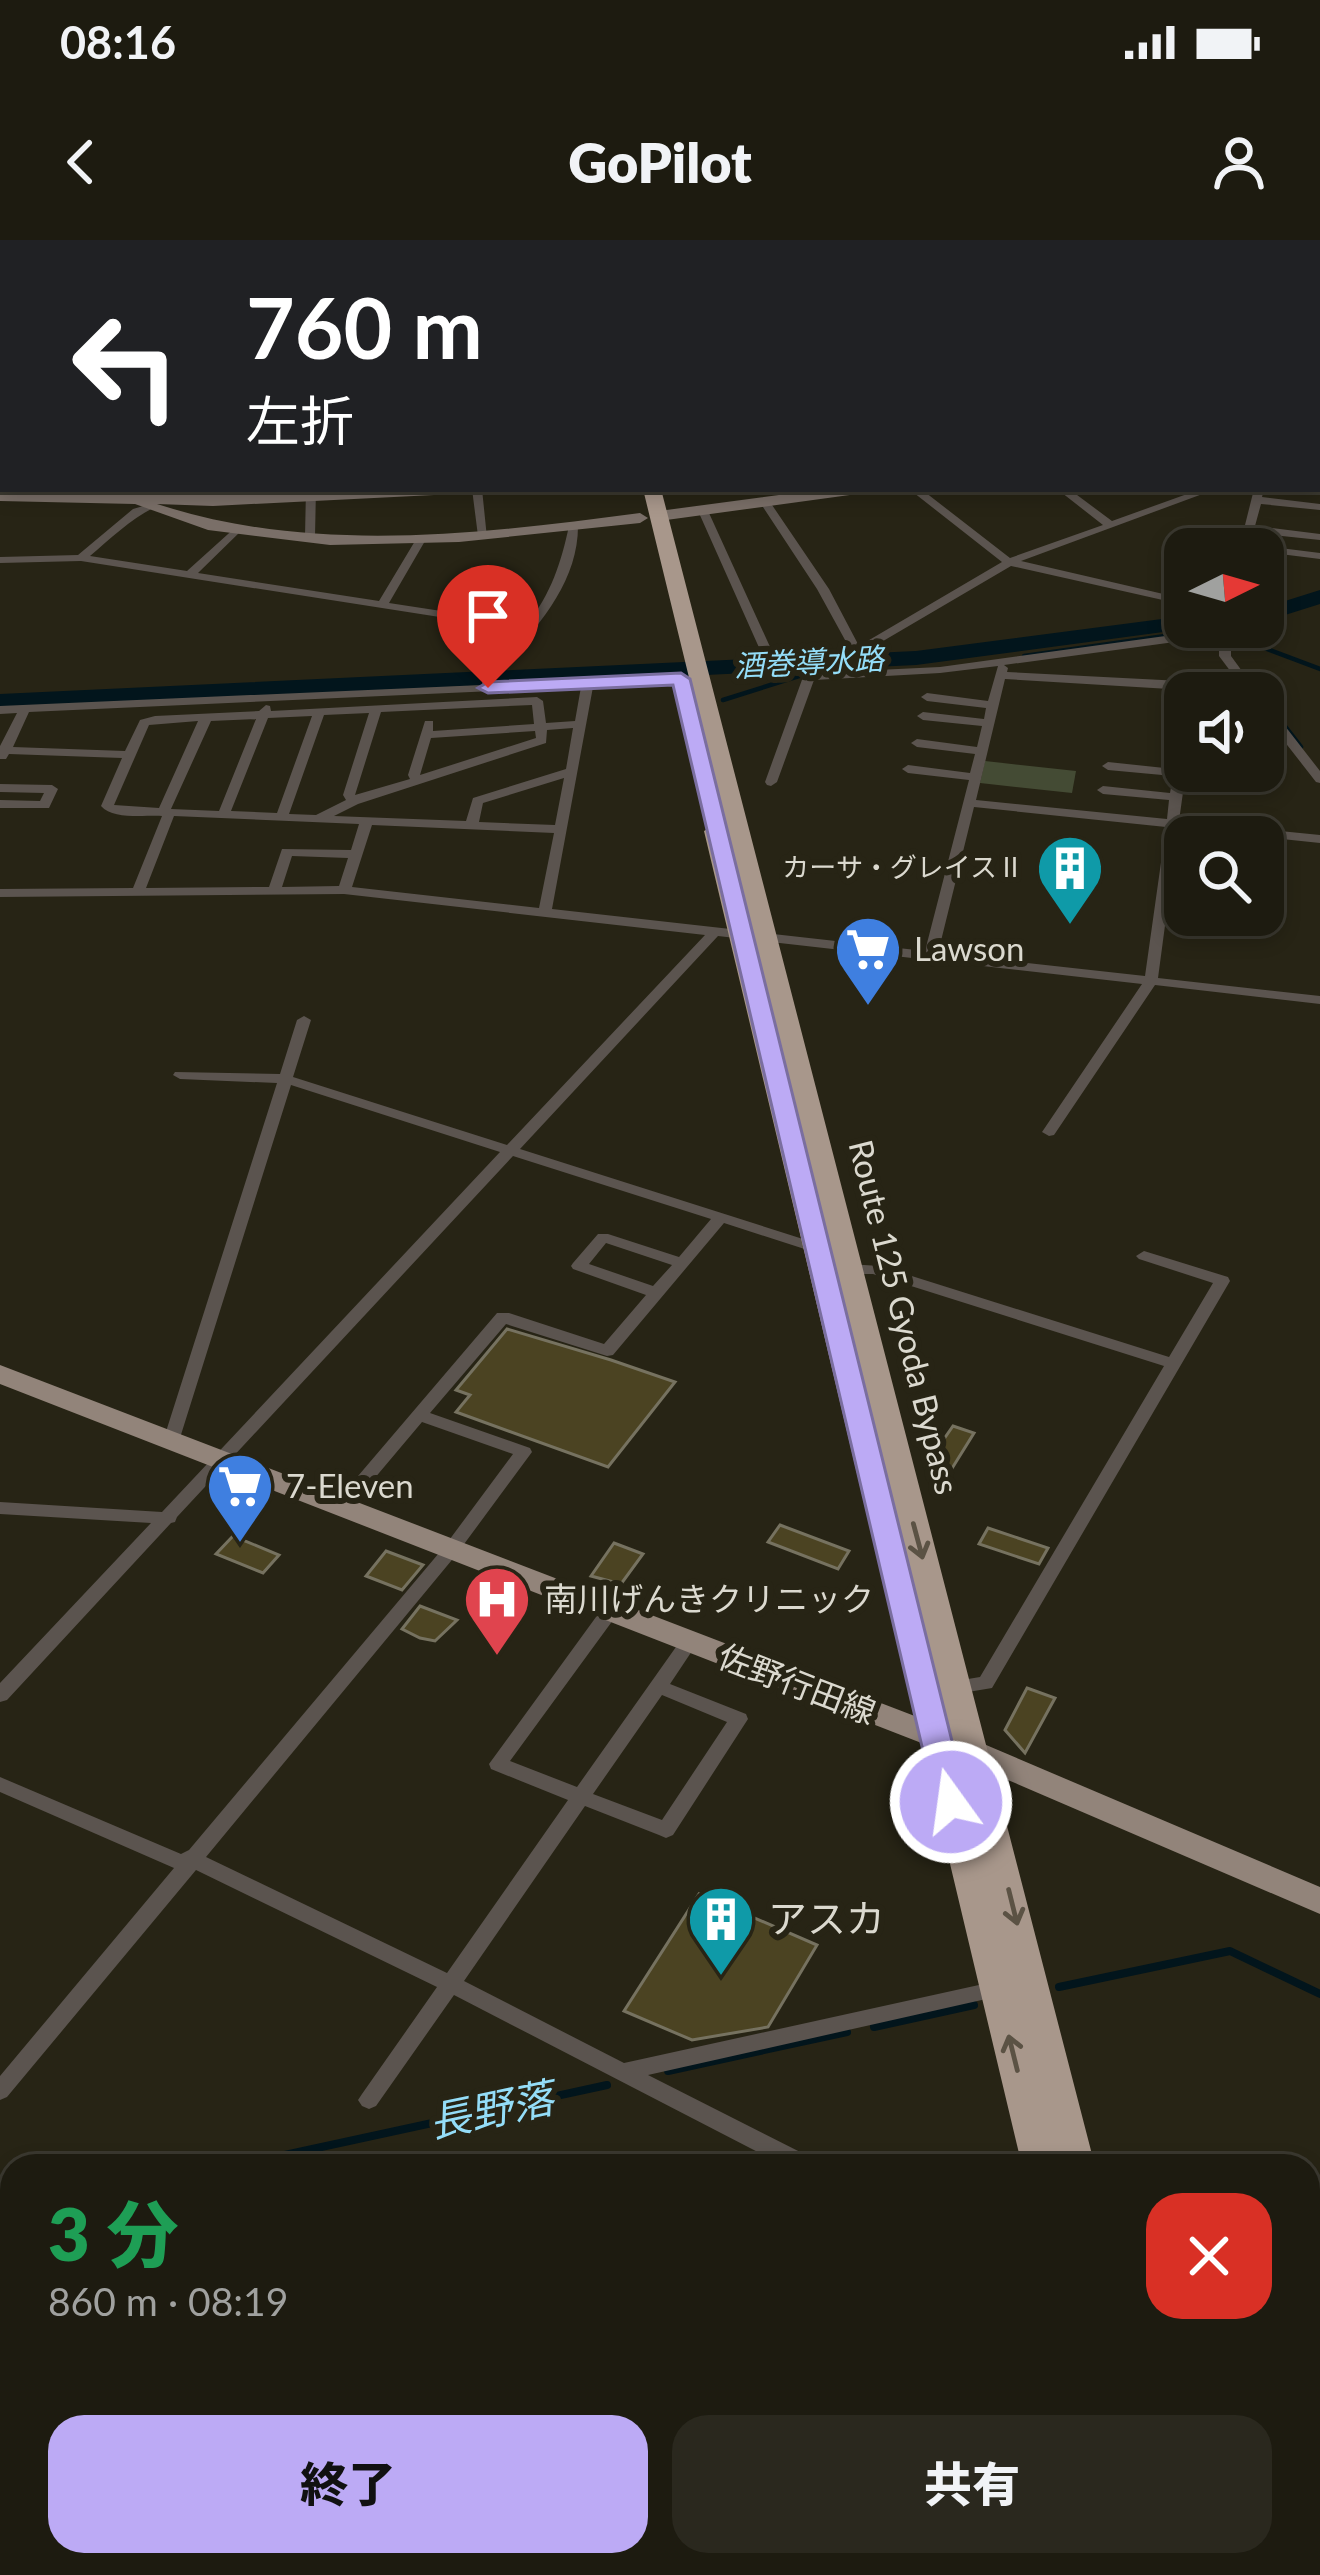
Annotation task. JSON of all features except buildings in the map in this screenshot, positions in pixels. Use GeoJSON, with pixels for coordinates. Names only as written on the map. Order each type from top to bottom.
{"type":"FeatureCollection","features":[{"type":"Feature","properties":{"kind":"highway","name":"Route 125 Gyoda Bypass"},"geometry":{"type":"LineString","coordinates":[[635,492],[649,517],[740,936],[1039,2154]]}},
{"type":"Feature","properties":{"kind":"highway","name":"Route 125 Gyoda Bypass"},"geometry":{"type":"LineString","coordinates":[[649,517],[652,492]]}},
{"type":"Feature","properties":{"kind":"highway","name":"Route 125 Gyoda Bypass"},"geometry":{"type":"LineString","coordinates":[[740,936],[848,1270],[1072,2154]]}},
{"type":"Feature","properties":{"kind":"main road","name":"佐野行田線"},"geometry":{"type":"LineString","coordinates":[[0,1374],[935,1736],[1320,1901]]}},
{"type":"Feature","properties":{"kind":"street"},"geometry":{"type":"LineString","coordinates":[[0,496],[144,499],[347,492]]}},
{"type":"Feature","properties":{"kind":"street"},"geometry":{"type":"LineString","coordinates":[[477,492],[483,536]]}},
{"type":"Feature","properties":{"kind":"street"},"geometry":{"type":"LineString","coordinates":[[144,499],[238,528],[420,542],[704,513],[839,492]]}},
{"type":"Feature","properties":{"kind":"street"},"geometry":{"type":"LineString","coordinates":[[918,492],[1009,562],[1164,597]]}},
{"type":"Feature","properties":{"kind":"street"},"geometry":{"type":"LineString","coordinates":[[1066,492],[1110,525]]}},
{"type":"Feature","properties":{"kind":"street"},"geometry":{"type":"LineString","coordinates":[[805,664],[857,652],[1009,562],[1203,492]]}},
{"type":"Feature","properties":{"kind":"street"},"geometry":{"type":"LineString","coordinates":[[310,536],[311,493]]}},
{"type":"Feature","properties":{"kind":"street"},"geometry":{"type":"LineString","coordinates":[[1249,528],[1258,494],[1320,507]]}},
{"type":"Feature","properties":{"kind":"street"},"geometry":{"type":"LineString","coordinates":[[81,558],[137,511],[144,499]]}},
{"type":"Feature","properties":{"kind":"street"},"geometry":{"type":"LineString","coordinates":[[766,504],[823,589],[857,652]]}},
{"type":"Feature","properties":{"kind":"street"},"geometry":{"type":"LineString","coordinates":[[704,513],[766,652],[805,664],[1002,668],[1164,687]]}},
{"type":"Feature","properties":{"kind":"street"},"geometry":{"type":"LineString","coordinates":[[489,683],[528,627],[555,599],[570,561],[574,526]]}},
{"type":"Feature","properties":{"kind":"street"},"geometry":{"type":"LineString","coordinates":[[190,575],[238,528]]}},
{"type":"Feature","properties":{"kind":"street"},"geometry":{"type":"LineString","coordinates":[[1284,533],[1320,537]]}},
{"type":"Feature","properties":{"kind":"street"},"geometry":{"type":"LineString","coordinates":[[382,605],[420,542]]}},
{"type":"Feature","properties":{"kind":"street"},"geometry":{"type":"LineString","coordinates":[[1284,552],[1320,556]]}},
{"type":"Feature","properties":{"kind":"street"},"geometry":{"type":"LineString","coordinates":[[0,560],[81,558],[528,627]]}},
{"type":"Feature","properties":{"kind":"street"},"geometry":{"type":"LineString","coordinates":[[1002,668],[1164,640]]}},
{"type":"Feature","properties":{"kind":"street"},"geometry":{"type":"LineString","coordinates":[[771,782],[805,664]]}},
{"type":"Feature","properties":{"kind":"street"},"geometry":{"type":"LineString","coordinates":[[930,957],[1002,668]]}},
{"type":"Feature","properties":{"kind":"street"},"geometry":{"type":"LineString","coordinates":[[0,710],[489,683],[588,682],[685,670]]}},
{"type":"Feature","properties":{"kind":"street"},"geometry":{"type":"LineString","coordinates":[[544,912],[588,682]]}},
{"type":"Feature","properties":{"kind":"street"},"geometry":{"type":"LineString","coordinates":[[489,683],[496,703]]}},
{"type":"Feature","properties":{"kind":"street"},"geometry":{"type":"LineString","coordinates":[[224,814],[271,697]]}},
{"type":"Feature","properties":{"kind":"street"},"geometry":{"type":"LineString","coordinates":[[927,697],[994,704]]}},
{"type":"Feature","properties":{"kind":"street"},"geometry":{"type":"LineString","coordinates":[[320,818],[354,801],[542,740],[537,701],[144,723],[106,806],[282,817],[558,829]]}},
{"type":"Feature","properties":{"kind":"street"},"geometry":{"type":"LineString","coordinates":[[417,780],[414,775],[434,706]]}},
{"type":"Feature","properties":{"kind":"street"},"geometry":{"type":"LineString","coordinates":[[25,709],[2,753],[128,755]]}},
{"type":"Feature","properties":{"kind":"street"},"geometry":{"type":"LineString","coordinates":[[354,801],[349,795],[376,709]]}},
{"type":"Feature","properties":{"kind":"street"},"geometry":{"type":"LineString","coordinates":[[282,817],[320,712]]}},
{"type":"Feature","properties":{"kind":"street"},"geometry":{"type":"LineString","coordinates":[[923,716],[989,723]]}},
{"type":"Feature","properties":{"kind":"street"},"geometry":{"type":"LineString","coordinates":[[138,892],[206,718]]}},
{"type":"Feature","properties":{"kind":"street"},"geometry":{"type":"LineString","coordinates":[[426,735],[580,724]]}},
{"type":"Feature","properties":{"kind":"street"},"geometry":{"type":"LineString","coordinates":[[1284,733],[1320,779]]}},
{"type":"Feature","properties":{"kind":"street"},"geometry":{"type":"LineString","coordinates":[[917,743],[982,751]]}},
{"type":"Feature","properties":{"kind":"street"},"geometry":{"type":"LineString","coordinates":[[1108,766],[1164,772]]}},
{"type":"Feature","properties":{"kind":"street"},"geometry":{"type":"LineString","coordinates":[[908,769],[976,777]]}},
{"type":"Feature","properties":{"kind":"street"},"geometry":{"type":"LineString","coordinates":[[472,825],[477,801],[570,772]]}},
{"type":"Feature","properties":{"kind":"street"},"geometry":{"type":"LineString","coordinates":[[0,788],[52,789],[45,805],[0,803]]}},
{"type":"Feature","properties":{"kind":"street"},"geometry":{"type":"LineString","coordinates":[[1103,790],[1177,797]]}},
{"type":"Feature","properties":{"kind":"street"},"geometry":{"type":"LineString","coordinates":[[1175,816],[1177,792]]}},
{"type":"Feature","properties":{"kind":"street"},"geometry":{"type":"LineString","coordinates":[[969,803],[1164,823]]}},
{"type":"Feature","properties":{"kind":"street"},"geometry":{"type":"LineString","coordinates":[[344,890],[367,820]]}},
{"type":"Feature","properties":{"kind":"street"},"geometry":{"type":"LineString","coordinates":[[1284,835],[1320,839]]}},
{"type":"Feature","properties":{"kind":"street"},"geometry":{"type":"LineString","coordinates":[[274,890],[287,852],[357,854]]}},
{"type":"Feature","properties":{"kind":"street"},"geometry":{"type":"LineString","coordinates":[[0,892],[344,890],[1320,1000]]}},
{"type":"Feature","properties":{"kind":"street"},"geometry":{"type":"LineString","coordinates":[[1048,1132],[1151,981],[1164,892]]}},
{"type":"Feature","properties":{"kind":"street"},"geometry":{"type":"LineString","coordinates":[[0,1695],[512,1150],[740,936]]}},
{"type":"Feature","properties":{"kind":"street"},"geometry":{"type":"LineString","coordinates":[[171,1441],[304,1020]]}},
{"type":"Feature","properties":{"kind":"street"},"geometry":{"type":"LineString","coordinates":[[180,1075],[286,1078],[820,1249]]}},
{"type":"Feature","properties":{"kind":"street"},"geometry":{"type":"LineString","coordinates":[[341,1507],[503,1317],[607,1351],[721,1217]]}},
{"type":"Feature","properties":{"kind":"street"},"geometry":{"type":"LineString","coordinates":[[657,1293],[579,1266],[603,1238],[682,1262]]}},
{"type":"Feature","properties":{"kind":"street"},"geometry":{"type":"LineString","coordinates":[[956,1687],[986,1684],[1222,1281],[1144,1256]]}},
{"type":"Feature","properties":{"kind":"street"},"geometry":{"type":"LineString","coordinates":[[848,1270],[874,1269],[1174,1364]]}},
{"type":"Feature","properties":{"kind":"street"},"geometry":{"type":"LineString","coordinates":[[0,2091],[450,1551],[524,1452],[418,1415]]}},
{"type":"Feature","properties":{"kind":"street"},"geometry":{"type":"LineString","coordinates":[[0,1508],[169,1518]]}},
{"type":"Feature","properties":{"kind":"street"},"geometry":{"type":"LineString","coordinates":[[610,1611],[498,1764],[666,1830],[739,1719],[657,1686]]}},
{"type":"Feature","properties":{"kind":"street"},"geometry":{"type":"LineString","coordinates":[[369,2100],[689,1642]]}},
{"type":"Feature","properties":{"kind":"street"},"geometry":{"type":"LineString","coordinates":[[0,1784],[187,1861],[448,1982],[783,2154]]}},
{"type":"Feature","properties":{"kind":"street"},"geometry":{"type":"LineString","coordinates":[[626,2072],[997,1989]]}},
{"type":"Feature","properties":{"kind":"green space"},"geometry":{"type":"Polygon","coordinates":[[[985,761],[1076,771],[1072,793],[980,783],[985,761]]]}},
{"type":"Feature","properties":{"kind":"waterway","name":"酒巻導水路"},"geometry":{"type":"LineString","coordinates":[[1284,608],[1320,597]]}},
{"type":"Feature","properties":{"kind":"waterway","name":"酒巻導水路"},"geometry":{"type":"LineString","coordinates":[[0,701],[916,658],[1164,626]]}},
{"type":"Feature","properties":{"kind":"waterway"},"geometry":{"type":"LineString","coordinates":[[1024,656],[1164,636]]}},
{"type":"Feature","properties":{"kind":"waterway"},"geometry":{"type":"LineString","coordinates":[[1264,648],[1320,669]]}},
{"type":"Feature","properties":{"kind":"waterway"},"geometry":{"type":"LineString","coordinates":[[723,700],[799,676]]}},
{"type":"Feature","properties":{"kind":"waterway"},"geometry":{"type":"LineString","coordinates":[[1284,725],[1301,747]]}},
{"type":"Feature","properties":{"kind":"waterway","name":"長野落"},"geometry":{"type":"LineString","coordinates":[[1059,1987],[1230,1951],[1320,1994]]}},
{"type":"Feature","properties":{"kind":"waterway","name":"長野落"},"geometry":{"type":"LineString","coordinates":[[874,2027],[974,2005]]}},
{"type":"Feature","properties":{"kind":"waterway","name":"長野落"},"geometry":{"type":"LineString","coordinates":[[668,2071],[847,2032]]}},
{"type":"Feature","properties":{"kind":"waterway","name":"長野落"},"geometry":{"type":"LineString","coordinates":[[289,2154],[607,2085]]}},
{"type":"Feature","properties":{"kind":"place","name":"カーサ・グレイスⅡ"},"geometry":{"type":"Point","coordinates":[1070,927]}},
{"type":"Feature","properties":{"kind":"place","name":"Lawson"},"geometry":{"type":"Point","coordinates":[868,1008]}},
{"type":"Feature","properties":{"kind":"place","name":"7-Eleven"},"geometry":{"type":"Point","coordinates":[240,1545]}},
{"type":"Feature","properties":{"kind":"place","name":"南川げんきクリニック"},"geometry":{"type":"Point","coordinates":[497,1658]}},
{"type":"Feature","properties":{"kind":"place","name":"アスカ"},"geometry":{"type":"Point","coordinates":[721,1978]}},
{"type":"Feature","properties":{"kind":"route"},"geometry":{"type":"LineString","coordinates":[[488,688],[681,679],[951,1802]]}}]}
